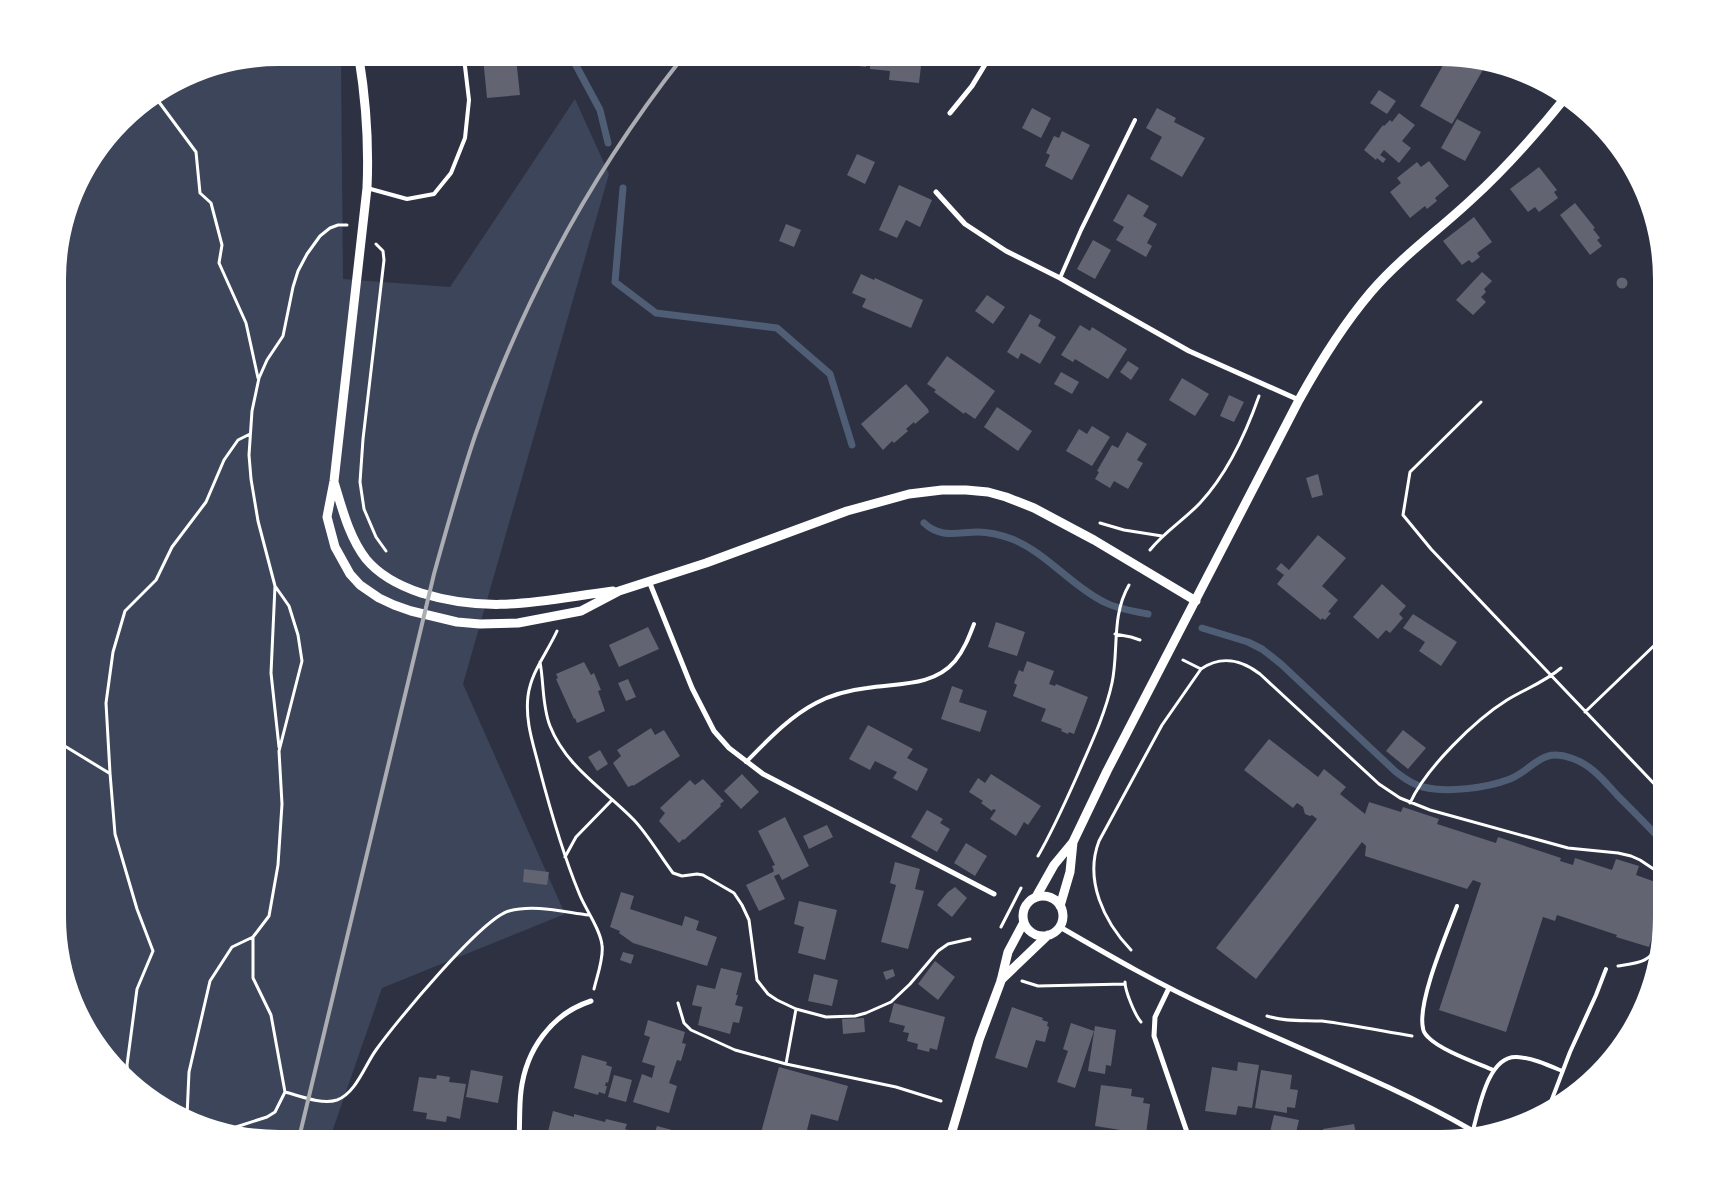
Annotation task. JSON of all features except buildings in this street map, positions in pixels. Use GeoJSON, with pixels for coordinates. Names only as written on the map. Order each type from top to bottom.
{"type":"FeatureCollection","features":[{"type":"Feature","properties":{"kind":"street"},"geometry":{"type":"LineString","coordinates":[[361,66],[367,122],[367,188],[334,481],[326,517],[335,547],[350,574],[360,585],[379,598],[412,611],[480,624],[518,623],[565,615],[581,610],[619,591],[706,563],[879,501],[924,492],[966,490],[988,492],[1034,508],[1094,540],[1196,601]]}},
{"type":"Feature","properties":{"kind":"street"},"geometry":{"type":"LineString","coordinates":[[950,113],[972,86],[985,66]]}},
{"type":"Feature","properties":{"kind":"street"},"geometry":{"type":"LineString","coordinates":[[1036,897],[1050,897],[1056,900],[1063,913],[1060,927],[1048,935],[1042,936],[1031,932],[1024,922],[1025,907],[1036,897],[1054,865],[1073,842],[1107,771],[1299,400],[1334,343],[1372,292],[1413,250],[1493,180],[1530,141],[1560,104]]}},
{"type":"Feature","properties":{"kind":"street"},"geometry":{"type":"LineString","coordinates":[[936,192],[965,224],[1006,251],[1060,278],[1189,350],[1299,400]]}},
{"type":"Feature","properties":{"kind":"street"},"geometry":{"type":"LineString","coordinates":[[334,481],[345,518],[359,548],[374,568],[402,586],[444,600],[499,606],[619,591]]}},
{"type":"Feature","properties":{"kind":"street"},"geometry":{"type":"LineString","coordinates":[[649,581],[692,688],[714,731],[729,748],[763,774],[994,894]]}},
{"type":"Feature","properties":{"kind":"street"},"geometry":{"type":"LineString","coordinates":[[1060,906],[1070,872],[1073,842]]}},
{"type":"Feature","properties":{"kind":"street"},"geometry":{"type":"LineString","coordinates":[[952,1130],[982,1032],[1004,978],[1008,952],[1024,922]]}},
{"type":"Feature","properties":{"kind":"street"},"geometry":{"type":"LineString","coordinates":[[1060,927],[1169,988],[1227,1016],[1384,1084],[1468,1128]]}},
{"type":"Feature","properties":{"kind":"street"},"geometry":{"type":"LineString","coordinates":[[1004,978],[1048,935]]}},
{"type":"Feature","properties":{"kind":"street"},"geometry":{"type":"LineString","coordinates":[[1169,988],[1153,1026],[1156,1045],[1185,1130]]}},
{"type":"Feature","properties":{"kind":"street"},"geometry":{"type":"LineString","coordinates":[[519,1130],[523,1078],[535,1046],[557,1019],[579,1005],[591,1001]]}},
{"type":"Feature","properties":{"kind":"lane"},"geometry":{"type":"LineString","coordinates":[[367,188],[407,199],[434,194],[451,173],[466,138],[469,100],[465,66]]}},
{"type":"Feature","properties":{"kind":"lane"},"geometry":{"type":"LineString","coordinates":[[1060,278],[1080,230],[1136,120]]}},
{"type":"Feature","properties":{"kind":"lane"},"geometry":{"type":"LineString","coordinates":[[746,762],[784,725],[816,703],[839,694],[866,688],[904,685],[925,680],[944,672],[955,662],[964,649],[974,624]]}},
{"type":"Feature","properties":{"kind":"lane"},"geometry":{"type":"LineString","coordinates":[[1456,906],[1426,992],[1422,1029],[1429,1038],[1440,1046],[1493,1070]]}},
{"type":"Feature","properties":{"kind":"lane"},"geometry":{"type":"LineString","coordinates":[[1553,1097],[1606,969]]}},
{"type":"Feature","properties":{"kind":"lane"},"geometry":{"type":"LineString","coordinates":[[1474,1127],[1493,1070],[1500,1062],[1516,1056],[1562,1071]]}},
{"type":"Feature","properties":{"kind":"path"},"geometry":{"type":"LineString","coordinates":[[160,103],[196,152],[200,192],[211,203],[222,245],[219,263],[246,324],[259,378]]}},
{"type":"Feature","properties":{"kind":"path"},"geometry":{"type":"LineString","coordinates":[[187,1109],[189,1072],[210,981],[232,947],[253,937],[269,916],[278,865],[282,804],[271,673],[275,586],[258,521],[251,478],[250,434],[252,410],[259,378],[267,360],[283,336],[298,271],[320,236],[330,228],[338,226],[362,230],[383,251],[384,260],[363,439],[360,482],[364,509],[376,537],[386,550]]}},
{"type":"Feature","properties":{"kind":"path"},"geometry":{"type":"LineString","coordinates":[[1150,550],[1200,502],[1221,475],[1254,408],[1263,383]]}},
{"type":"Feature","properties":{"kind":"path"},"geometry":{"type":"LineString","coordinates":[[1481,402],[1410,472],[1403,515],[1431,549],[1653,783]]}},
{"type":"Feature","properties":{"kind":"path"},"geometry":{"type":"LineString","coordinates":[[127,1065],[137,990],[153,951],[137,909],[115,834],[106,703],[113,652],[125,611],[156,580],[172,547],[206,502],[224,460],[238,440],[250,434]]}},
{"type":"Feature","properties":{"kind":"path"},"geometry":{"type":"LineString","coordinates":[[1097,521],[1124,530],[1163,536]]}},
{"type":"Feature","properties":{"kind":"path"},"geometry":{"type":"LineString","coordinates":[[1034,864],[1051,834],[1102,716],[1112,683],[1117,618],[1122,599],[1129,585]]}},
{"type":"Feature","properties":{"kind":"path"},"geometry":{"type":"LineString","coordinates":[[275,586],[289,606],[298,635],[302,660],[279,751]]}},
{"type":"Feature","properties":{"kind":"path"},"geometry":{"type":"LineString","coordinates":[[565,615],[555,637],[540,662],[528,694],[528,726],[546,796],[565,857],[575,884],[601,940],[602,947],[591,1001]]}},
{"type":"Feature","properties":{"kind":"path"},"geometry":{"type":"LineString","coordinates":[[1115,634],[1140,640]]}},
{"type":"Feature","properties":{"kind":"path"},"geometry":{"type":"LineString","coordinates":[[1585,712],[1653,648]]}},
{"type":"Feature","properties":{"kind":"path"},"geometry":{"type":"LineString","coordinates":[[1183,660],[1202,669]]}},
{"type":"Feature","properties":{"kind":"path"},"geometry":{"type":"LineString","coordinates":[[1136,953],[1116,932],[1108,920],[1100,901],[1093,873],[1095,852],[1099,841],[1162,725],[1202,669],[1208,664],[1218,661],[1236,661],[1250,667],[1270,682],[1378,784],[1410,803],[1568,848],[1631,856],[1653,869]]}},
{"type":"Feature","properties":{"kind":"path"},"geometry":{"type":"LineString","coordinates":[[540,662],[544,682],[546,713],[556,739],[572,762],[635,821],[673,873],[682,876],[704,875],[734,893],[749,920],[757,980],[768,994],[777,1000],[796,1009],[826,1017],[842,1017],[866,1013],[891,1002],[910,984],[938,951],[948,944],[970,939]]}},
{"type":"Feature","properties":{"kind":"path"},"geometry":{"type":"LineString","coordinates":[[1410,803],[1423,779],[1446,752],[1496,707],[1552,676],[1560,668]]}},
{"type":"Feature","properties":{"kind":"path"},"geometry":{"type":"LineString","coordinates":[[66,749],[110,773]]}},
{"type":"Feature","properties":{"kind":"path"},"geometry":{"type":"LineString","coordinates":[[565,857],[576,838],[612,800]]}},
{"type":"Feature","properties":{"kind":"path"},"geometry":{"type":"LineString","coordinates":[[1001,927],[1021,887]]}},
{"type":"Feature","properties":{"kind":"path"},"geometry":{"type":"LineString","coordinates":[[284,1092],[331,1102],[344,1096],[352,1087],[376,1049],[428,987],[479,931],[499,915],[508,911],[525,909],[589,916]]}},
{"type":"Feature","properties":{"kind":"path"},"geometry":{"type":"LineString","coordinates":[[238,1126],[267,1117],[275,1112],[284,1092],[270,1015],[253,978],[253,937]]}},
{"type":"Feature","properties":{"kind":"path"},"geometry":{"type":"LineString","coordinates":[[1606,969],[1644,961],[1649,957]]}},
{"type":"Feature","properties":{"kind":"path"},"geometry":{"type":"LineString","coordinates":[[1004,978],[1038,986],[1125,984]]}},
{"type":"Feature","properties":{"kind":"path"},"geometry":{"type":"LineString","coordinates":[[1127,978],[1125,984],[1138,1018],[1142,1023],[1153,1026]]}},
{"type":"Feature","properties":{"kind":"path"},"geometry":{"type":"LineString","coordinates":[[678,1003],[684,1023],[691,1030],[735,1050],[786,1064],[880,1084],[941,1101]]}},
{"type":"Feature","properties":{"kind":"path"},"geometry":{"type":"LineString","coordinates":[[786,1064],[796,1009]]}},
{"type":"Feature","properties":{"kind":"path"},"geometry":{"type":"LineString","coordinates":[[1265,1015],[1286,1020],[1321,1021],[1429,1038]]}},
{"type":"Feature","properties":{"kind":"shaded area"},"geometry":{"type":"Polygon","coordinates":[[[279,66],[341,66],[343,279],[450,287],[575,99],[609,174],[463,684],[565,914],[382,988],[333,1130],[251,1128],[224,1123],[198,1114],[161,1094],[139,1077],[110,1047],[102,1035],[82,998],[70,959],[66,917],[66,279],[70,237],[82,198],[102,161],[110,149],[139,119],[149,110],[185,88],[237,70],[279,66]]]}},
{"type":"Feature","properties":{"kind":"waterway"},"geometry":{"type":"LineString","coordinates":[[576,66],[600,110],[608,143]]}},
{"type":"Feature","properties":{"kind":"waterway"},"geometry":{"type":"LineString","coordinates":[[623,188],[615,282],[656,313],[777,328],[830,374],[852,445]]}},
{"type":"Feature","properties":{"kind":"waterway"},"geometry":{"type":"LineString","coordinates":[[924,523],[930,528],[943,533],[982,532],[1012,539],[1036,552],[1080,587],[1104,602],[1120,608],[1148,614]]}},
{"type":"Feature","properties":{"kind":"waterway"},"geometry":{"type":"LineString","coordinates":[[1202,628],[1248,642],[1262,649],[1281,664],[1396,772],[1416,785],[1443,790],[1467,789],[1490,785],[1518,775],[1545,757],[1561,755],[1585,764],[1591,769],[1653,832]]}},
{"type":"Feature","properties":{"kind":"railway"},"geometry":{"type":"LineString","coordinates":[[301,1130],[434,574],[476,433],[516,334],[564,237],[619,145],[676,66]]}}]}
